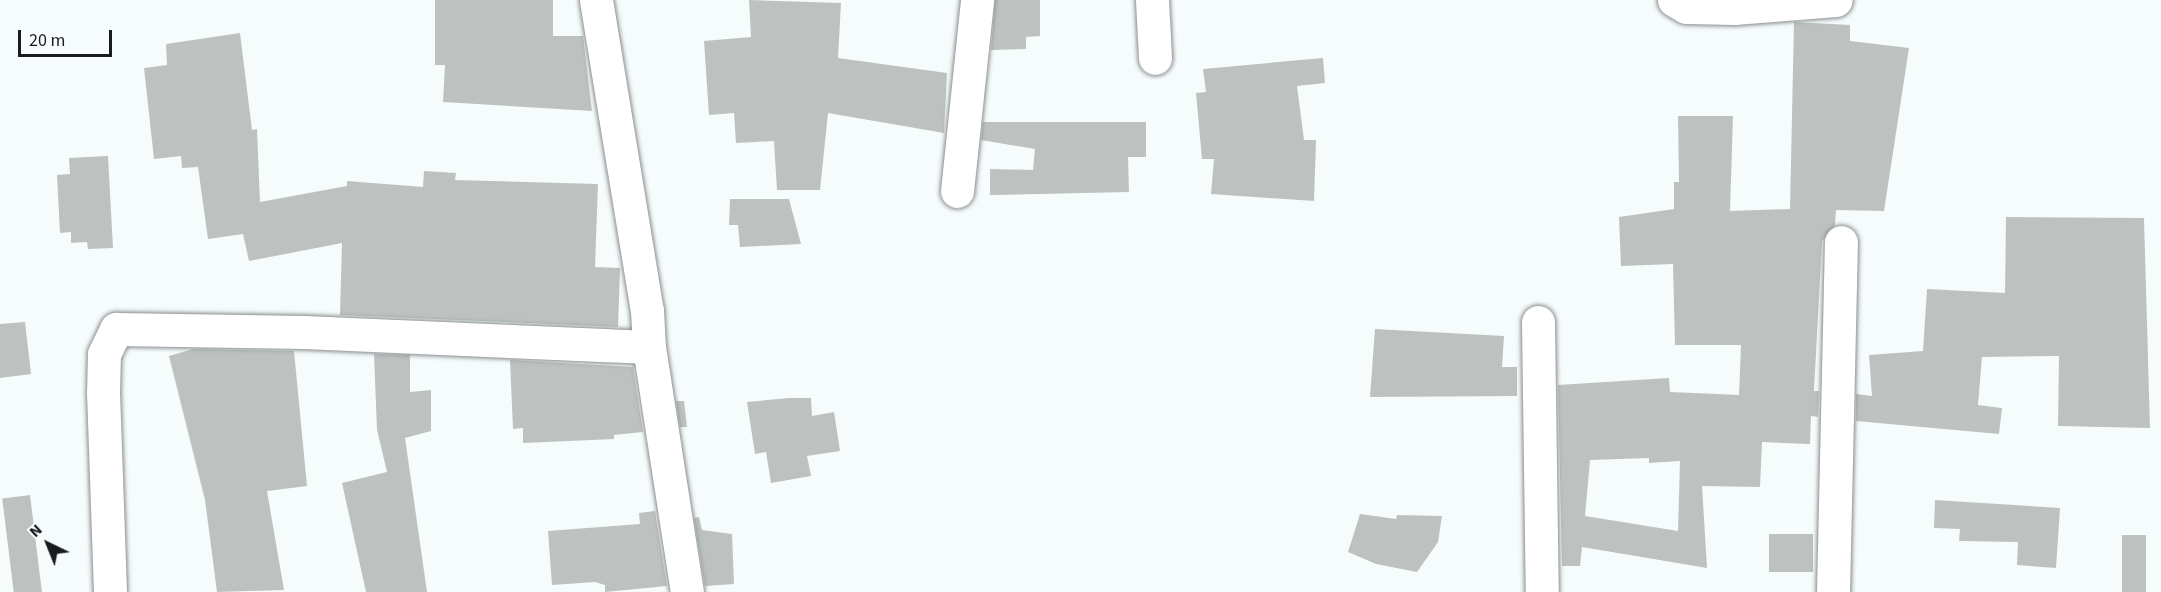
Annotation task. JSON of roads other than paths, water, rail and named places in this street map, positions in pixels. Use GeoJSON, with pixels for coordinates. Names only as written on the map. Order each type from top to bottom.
{"type":"FeatureCollection","features":[{"type":"Feature","properties":{"kind":"street"},"geometry":{"type":"LineString","coordinates":[[596,0],[647,310],[649,347],[687,592]]}},
{"type":"Feature","properties":{"kind":"street"},"geometry":{"type":"LineString","coordinates":[[957,191],[977,0]]}},
{"type":"Feature","properties":{"kind":"street"},"geometry":{"type":"LineString","coordinates":[[1152,0],[1155,58]]}},
{"type":"Feature","properties":{"kind":"street"},"geometry":{"type":"LineString","coordinates":[[1674,0],[1686,6],[1734,8],[1836,0]]}},
{"type":"Feature","properties":{"kind":"street"},"geometry":{"type":"LineString","coordinates":[[1833,592],[1841,242]]}},
{"type":"Feature","properties":{"kind":"street"},"geometry":{"type":"LineString","coordinates":[[1538,322],[1542,592]]}},
{"type":"Feature","properties":{"kind":"street"},"geometry":{"type":"LineString","coordinates":[[111,592],[103,394],[104,354],[116,329],[304,332],[649,347]]}}]}
